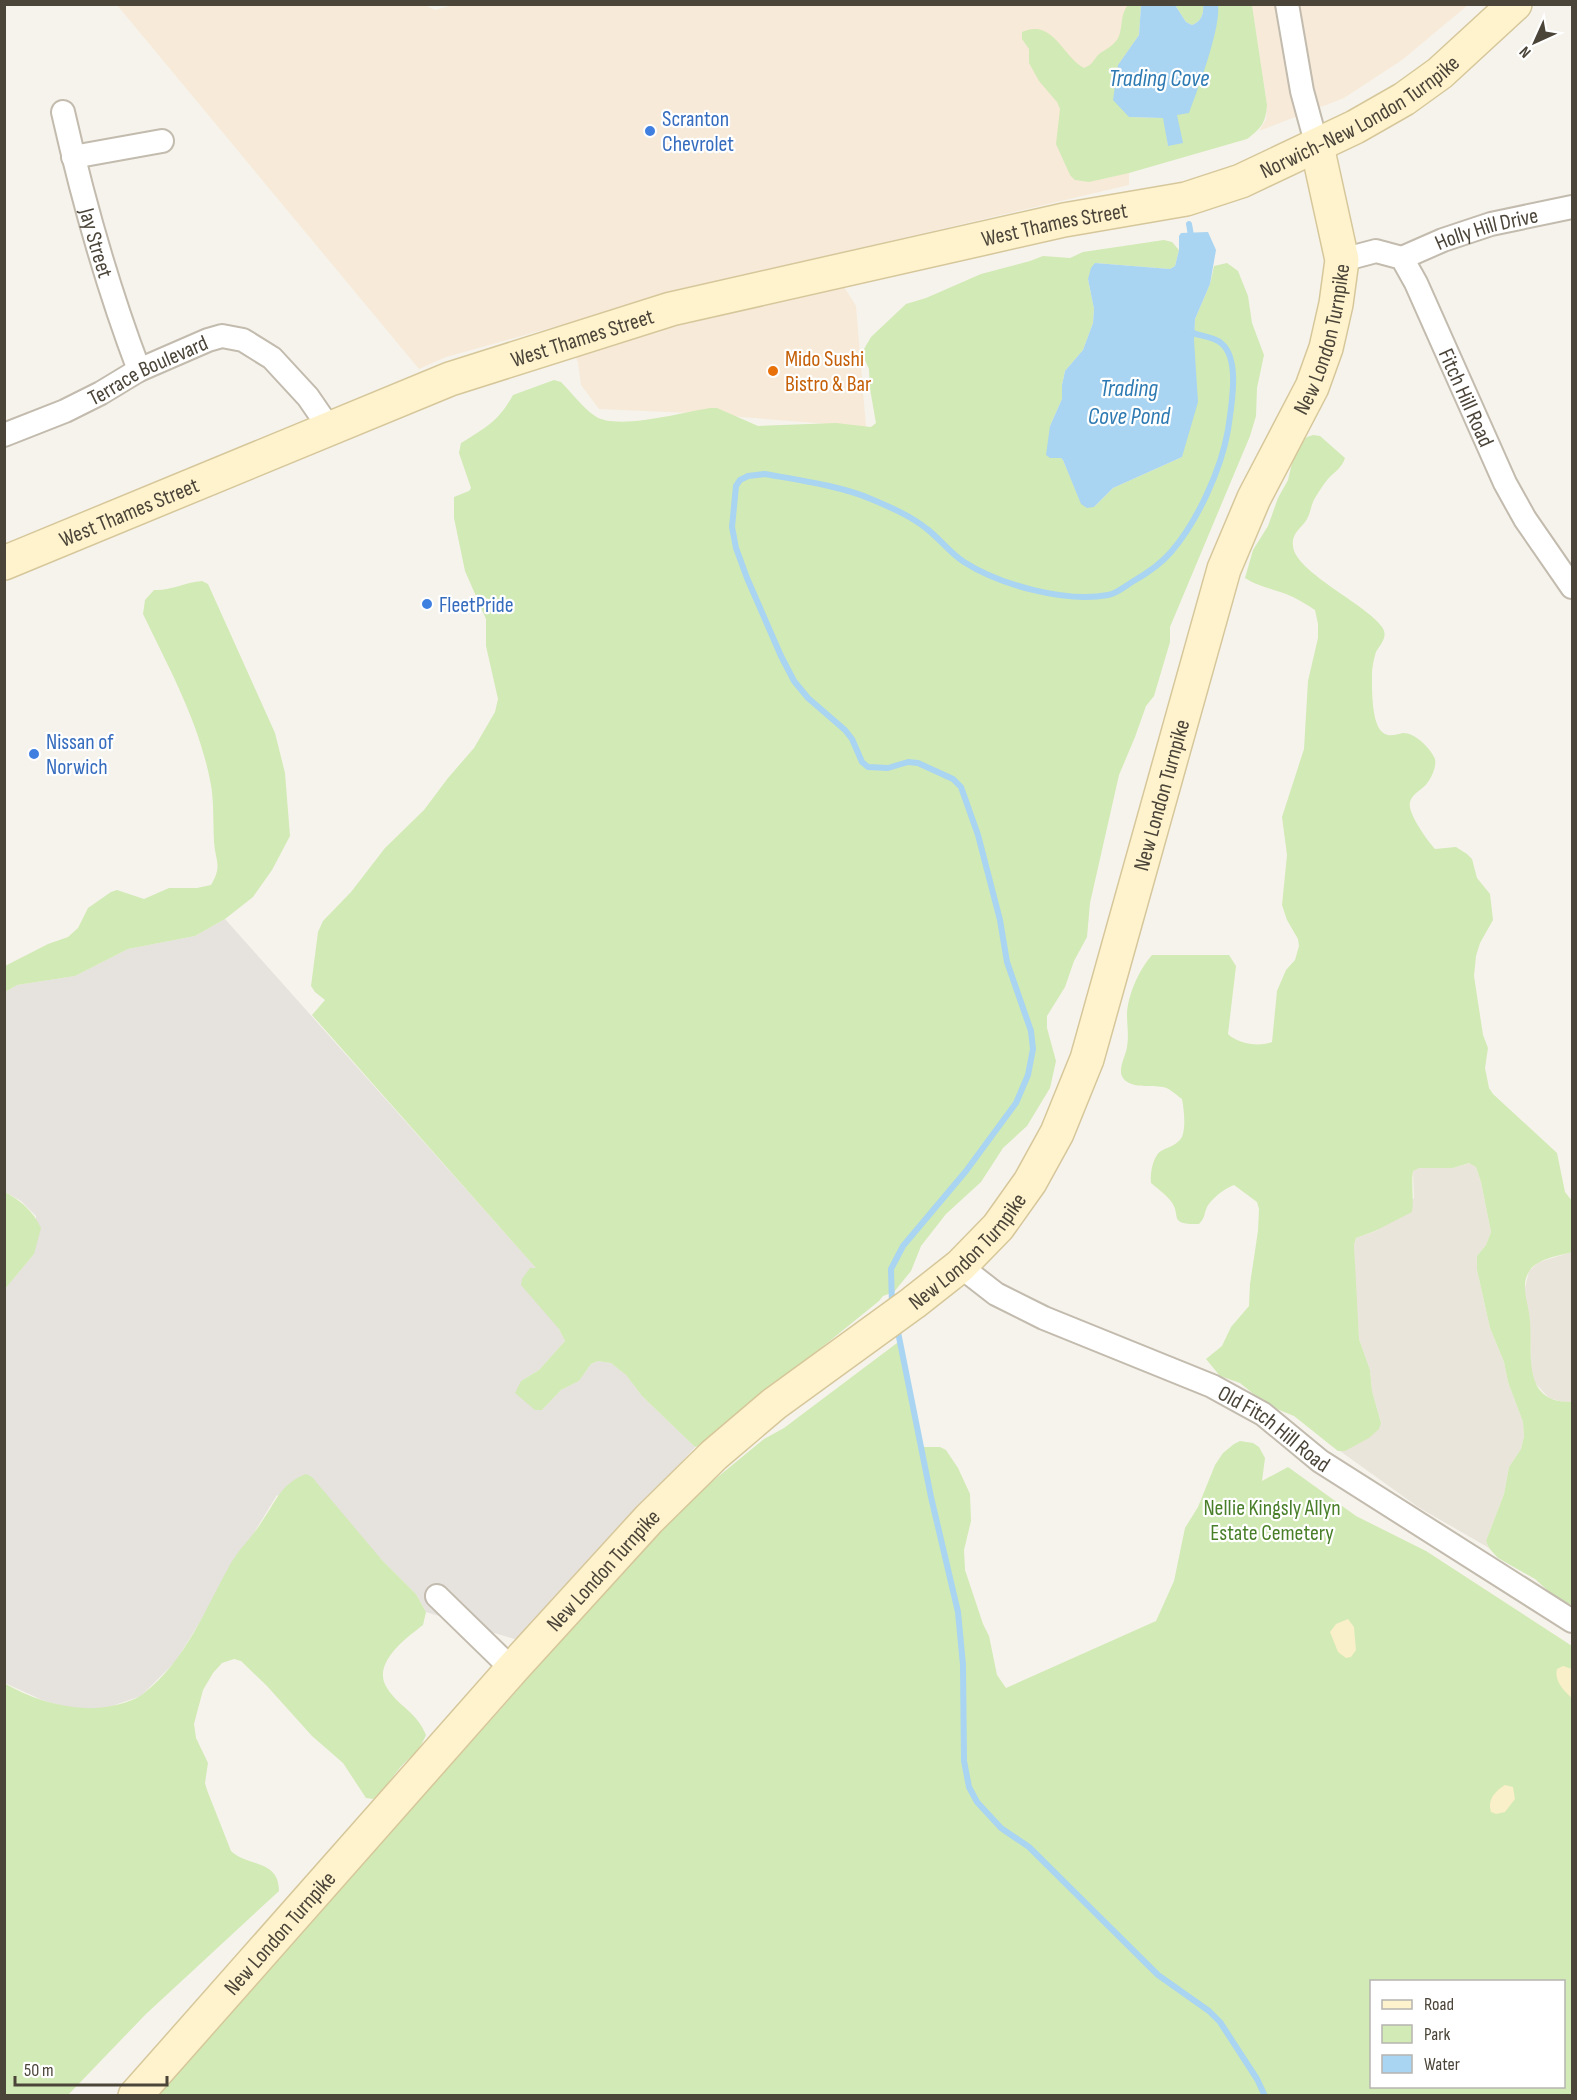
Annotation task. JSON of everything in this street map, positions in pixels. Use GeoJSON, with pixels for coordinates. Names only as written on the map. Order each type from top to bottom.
{"type":"FeatureCollection","features":[{"type":"Feature","properties":{"kind":"main road","name":"Norwich-New London Turnpike"},"geometry":{"type":"LineString","coordinates":[[1186,199],[1241,181],[1376,116],[1440,74],[1515,4]]}},
{"type":"Feature","properties":{"kind":"main road","name":"New London Turnpike"},"geometry":{"type":"LineString","coordinates":[[135,2096],[512,1669],[649,1519],[714,1455],[774,1404],[960,1266],[998,1227],[1030,1182],[1057,1133],[1087,1059],[1224,569],[1254,498],[1312,387],[1326,348],[1336,304],[1342,260],[1317,146]]}},
{"type":"Feature","properties":{"kind":"main road","name":"West Thames Street"},"geometry":{"type":"LineString","coordinates":[[4,562],[450,379],[671,309],[1064,220],[1186,199]]}},
{"type":"Feature","properties":{"kind":"street"},"geometry":{"type":"LineString","coordinates":[[1287,4],[1302,91],[1317,146]]}},
{"type":"Feature","properties":{"kind":"street","name":"Jay Street"},"geometry":{"type":"LineString","coordinates":[[63,112],[90,224],[139,370]]}},
{"type":"Feature","properties":{"kind":"street"},"geometry":{"type":"LineString","coordinates":[[74,157],[162,141]]}},
{"type":"Feature","properties":{"kind":"street","name":"Holly Hill Drive"},"geometry":{"type":"LineString","coordinates":[[1402,258],[1491,224],[1572,207]]}},
{"type":"Feature","properties":{"kind":"street"},"geometry":{"type":"LineString","coordinates":[[1342,260],[1376,250],[1402,258]]}},
{"type":"Feature","properties":{"kind":"street","name":"Fitch Hill Road"},"geometry":{"type":"LineString","coordinates":[[1402,258],[1416,283],[1505,483],[1525,519],[1572,587]]}},
{"type":"Feature","properties":{"kind":"street","name":"Terrace Boulevard"},"geometry":{"type":"LineString","coordinates":[[4,435],[65,411],[139,370],[217,337],[228,336],[243,340],[265,352],[316,408],[330,429]]}},
{"type":"Feature","properties":{"kind":"street","name":"Old Fitch Hill Road"},"geometry":{"type":"LineString","coordinates":[[960,1266],[996,1294],[1044,1318],[1212,1386],[1263,1414],[1320,1461],[1572,1622]]}},
{"type":"Feature","properties":{"kind":"street"},"geometry":{"type":"LineString","coordinates":[[437,1596],[512,1669]]}},
{"type":"Feature","properties":{"kind":"shaded area"},"geometry":{"type":"Polygon","coordinates":[[[423,4],[435,10],[456,4],[1141,5],[1129,117],[1129,185],[825,256],[856,306],[866,427],[691,413],[599,409],[581,385],[578,362],[561,325],[446,357],[419,369],[117,5],[423,4]]]}},
{"type":"Feature","properties":{"kind":"shaded area"},"geometry":{"type":"Polygon","coordinates":[[[1252,5],[1468,5],[1402,60],[1344,98],[1259,131],[1266,119],[1267,105],[1252,5]]]}},
{"type":"Feature","properties":{"kind":"shaded area"},"geometry":{"type":"Polygon","coordinates":[[[225,919],[537,1269],[565,1341],[539,1370],[521,1381],[542,1410],[561,1390],[579,1381],[591,1364],[598,1361],[611,1363],[626,1375],[642,1396],[695,1447],[521,1641],[426,1612],[416,1594],[381,1559],[277,1495],[176,1661],[141,1696],[103,1709],[69,1708],[42,1700],[5,1683],[5,1289],[34,1254],[36,1216],[21,1201],[5,1192],[5,992],[17,985],[75,976],[128,949],[195,936],[225,919]]]}},
{"type":"Feature","properties":{"kind":"shaded area"},"geometry":{"type":"Polygon","coordinates":[[[1470,1163],[1476,1167],[1481,1182],[1491,1232],[1486,1245],[1477,1256],[1477,1270],[1490,1328],[1504,1362],[1508,1382],[1523,1422],[1524,1436],[1521,1449],[1509,1467],[1504,1494],[1486,1541],[1489,1548],[1418,1507],[1340,1451],[1345,1451],[1381,1423],[1372,1391],[1370,1370],[1359,1339],[1355,1284],[1354,1245],[1356,1238],[1376,1231],[1414,1198],[1413,1171],[1419,1167],[1453,1168],[1470,1163]]]}},
{"type":"Feature","properties":{"kind":"shaded area"},"geometry":{"type":"Polygon","coordinates":[[[1572,1252],[1572,1402],[1563,1402],[1549,1398],[1535,1383],[1531,1370],[1530,1319],[1524,1292],[1529,1271],[1539,1262],[1572,1252]]]}},
{"type":"Feature","properties":{"kind":"green space"},"geometry":{"type":"Polygon","coordinates":[[[1128,5],[1141,5],[1139,35],[1118,65],[1129,117],[1164,118],[1168,146],[1177,115],[1211,45],[1218,5],[1252,5],[1267,105],[1264,121],[1247,139],[1129,173],[1089,182],[1075,180],[1070,175],[1056,144],[1060,109],[1029,63],[1029,49],[1022,39],[1022,32],[1033,29],[1049,34],[1084,68],[1117,39],[1128,5]]]}},
{"type":"Feature","properties":{"kind":"green space"},"geometry":{"type":"Polygon","coordinates":[[[1175,5],[1203,5],[1203,12],[1198,22],[1192,25],[1186,22],[1175,5]]]}},
{"type":"Feature","properties":{"kind":"green space"},"geometry":{"type":"Polygon","coordinates":[[[1164,240],[1172,242],[1179,250],[1175,266],[1170,269],[1095,263],[1088,279],[1094,309],[1093,323],[1083,350],[1065,371],[1062,399],[1050,426],[1050,458],[1063,460],[1081,503],[1094,507],[1113,488],[1182,457],[1195,319],[1210,284],[1214,266],[1227,263],[1238,271],[1248,296],[1252,323],[1264,355],[1257,388],[1256,416],[1250,436],[1170,627],[1170,642],[1154,696],[1146,706],[1119,775],[1090,903],[1087,937],[1074,961],[1065,987],[1047,1016],[1047,1028],[1056,1061],[1050,1088],[1027,1126],[1003,1148],[981,1182],[946,1214],[921,1246],[911,1271],[894,1292],[883,1296],[701,1445],[695,1447],[642,1396],[626,1375],[611,1363],[598,1361],[591,1364],[579,1381],[561,1390],[542,1410],[535,1410],[515,1393],[521,1381],[539,1370],[565,1341],[559,1329],[521,1285],[522,1279],[530,1268],[536,1268],[312,1015],[325,1000],[311,986],[318,932],[323,921],[351,892],[385,848],[424,810],[474,748],[495,712],[498,699],[486,646],[486,619],[465,571],[454,518],[454,497],[471,488],[459,453],[461,443],[497,418],[513,395],[554,380],[561,382],[595,416],[618,422],[717,408],[758,426],[836,423],[871,427],[876,423],[869,369],[863,356],[864,349],[871,337],[906,304],[926,298],[981,274],[1043,256],[1070,258],[1083,252],[1164,240]]]}},
{"type":"Feature","properties":{"kind":"green space"},"geometry":{"type":"Polygon","coordinates":[[[1313,435],[1320,436],[1345,458],[1317,495],[1307,519],[1295,534],[1293,546],[1297,556],[1306,566],[1374,618],[1384,631],[1385,634],[1376,652],[1372,672],[1373,707],[1377,724],[1380,730],[1387,735],[1403,733],[1417,738],[1429,749],[1435,760],[1430,780],[1411,799],[1412,813],[1435,849],[1456,847],[1472,859],[1477,878],[1490,894],[1493,920],[1480,943],[1474,976],[1483,1035],[1488,1048],[1485,1068],[1489,1088],[1557,1153],[1565,1192],[1572,1201],[1572,1252],[1550,1258],[1534,1266],[1527,1276],[1525,1288],[1530,1320],[1531,1362],[1537,1386],[1544,1395],[1556,1400],[1572,1402],[1572,1605],[1556,1598],[1535,1579],[1498,1558],[1486,1541],[1504,1494],[1509,1467],[1521,1449],[1524,1436],[1523,1422],[1508,1382],[1504,1362],[1490,1328],[1477,1270],[1477,1256],[1486,1245],[1491,1232],[1476,1167],[1469,1163],[1453,1168],[1419,1168],[1413,1171],[1412,1212],[1356,1238],[1354,1245],[1359,1339],[1370,1370],[1372,1391],[1381,1423],[1379,1429],[1369,1438],[1345,1451],[1338,1451],[1294,1416],[1267,1405],[1240,1383],[1220,1376],[1206,1359],[1222,1346],[1231,1327],[1249,1306],[1258,1231],[1257,1202],[1234,1185],[1212,1200],[1199,1224],[1179,1221],[1174,1205],[1151,1183],[1151,1179],[1157,1155],[1176,1144],[1182,1137],[1184,1113],[1182,1099],[1166,1088],[1131,1084],[1121,1075],[1128,1043],[1127,1014],[1132,990],[1152,955],[1229,955],[1236,966],[1228,1034],[1249,1044],[1272,1042],[1277,991],[1286,970],[1295,960],[1299,946],[1282,905],[1287,855],[1282,817],[1304,749],[1308,681],[1318,638],[1318,624],[1315,610],[1290,596],[1245,578],[1253,550],[1268,526],[1278,498],[1288,480],[1296,446],[1313,435]]]}},
{"type":"Feature","properties":{"kind":"green space"},"geometry":{"type":"Polygon","coordinates":[[[202,581],[208,584],[275,733],[285,773],[290,836],[272,870],[253,897],[225,919],[195,936],[128,949],[75,976],[17,985],[5,992],[5,966],[48,944],[68,937],[78,928],[88,908],[111,892],[117,890],[144,899],[169,888],[197,888],[211,885],[215,878],[217,863],[212,792],[200,740],[183,698],[143,614],[145,600],[154,590],[202,581]]]}},
{"type":"Feature","properties":{"kind":"green space"},"geometry":{"type":"Polygon","coordinates":[[[5,1192],[26,1207],[41,1228],[34,1254],[5,1289],[5,1192]]]}},
{"type":"Feature","properties":{"kind":"green space","name":"Nellie Kingsly Allyn Estate Cemetery"},"geometry":{"type":"Polygon","coordinates":[[[901,1340],[923,1447],[940,1447],[946,1450],[958,1468],[970,1494],[971,1521],[964,1550],[965,1570],[989,1636],[997,1675],[1006,1688],[1156,1621],[1174,1581],[1185,1528],[1198,1507],[1215,1465],[1223,1453],[1240,1441],[1253,1443],[1259,1447],[1265,1458],[1262,1481],[1288,1467],[1356,1516],[1426,1551],[1572,1646],[1572,2095],[153,2096],[500,1710],[645,1543],[698,1490],[714,1480],[764,1439],[784,1428],[901,1340]]]}},
{"type":"Feature","properties":{"kind":"green space"},"geometry":{"type":"Polygon","coordinates":[[[306,1474],[312,1477],[381,1559],[416,1594],[426,1612],[423,1625],[400,1644],[387,1661],[383,1670],[383,1679],[392,1695],[413,1715],[426,1735],[417,1750],[377,1796],[373,1799],[366,1798],[343,1763],[312,1736],[241,1661],[234,1659],[222,1663],[203,1690],[194,1724],[196,1738],[208,1763],[205,1783],[231,1851],[245,1860],[268,1868],[278,1881],[279,1891],[146,2014],[68,2095],[5,2095],[4,1683],[44,1701],[75,1707],[108,1707],[131,1701],[143,1694],[158,1681],[183,1650],[231,1563],[279,1494],[290,1483],[306,1474]]]}},
{"type":"Feature","properties":{"kind":"sand"},"geometry":{"type":"Polygon","coordinates":[[[1348,1619],[1354,1627],[1356,1650],[1351,1657],[1346,1658],[1338,1652],[1330,1632],[1336,1624],[1348,1619]]]}},
{"type":"Feature","properties":{"kind":"sand"},"geometry":{"type":"Polygon","coordinates":[[[1563,1666],[1572,1669],[1572,1698],[1558,1682],[1557,1669],[1563,1666]]]}},
{"type":"Feature","properties":{"kind":"sand"},"geometry":{"type":"Polygon","coordinates":[[[1505,1785],[1513,1787],[1515,1799],[1505,1812],[1496,1814],[1491,1812],[1490,1804],[1493,1796],[1505,1785]]]}},
{"type":"Feature","properties":{"kind":"water","name":"Trading Cove"},"geometry":{"type":"Polygon","coordinates":[[[1141,5],[1175,5],[1186,22],[1192,25],[1201,17],[1203,5],[1218,5],[1213,43],[1189,113],[1177,115],[1183,143],[1168,146],[1163,118],[1129,117],[1113,100],[1118,65],[1139,35],[1141,5]]]}},
{"type":"Feature","properties":{"kind":"water","name":"Trading Cove Pond"},"geometry":{"type":"Polygon","coordinates":[[[1208,232],[1216,250],[1210,284],[1195,319],[1198,402],[1182,457],[1113,488],[1094,507],[1087,508],[1081,504],[1063,460],[1046,455],[1050,426],[1062,399],[1065,371],[1083,350],[1093,323],[1094,309],[1088,279],[1091,268],[1095,263],[1170,269],[1175,266],[1181,233],[1208,232]]]}},
{"type":"Feature","properties":{"kind":"waterway"},"geometry":{"type":"LineString","coordinates":[[1189,224],[1192,241]]}},
{"type":"Feature","properties":{"kind":"waterway"},"geometry":{"type":"LineString","coordinates":[[892,1305],[891,1269],[903,1246],[966,1171],[1016,1103],[1028,1075],[1033,1049],[1031,1031],[1007,962],[1000,920],[978,835],[961,787],[953,779],[918,763],[908,762],[888,768],[868,767],[862,762],[852,739],[845,730],[808,698],[794,681],[781,656],[736,548],[732,527],[736,486],[740,480],[748,476],[765,474],[846,490],[886,505],[914,520],[964,562],[996,578],[1014,585],[1053,594],[1091,597],[1111,594],[1158,565],[1181,540],[1207,495],[1225,445],[1233,384],[1231,360],[1227,350],[1217,340],[1187,330]]}},
{"type":"Feature","properties":{"kind":"waterway"},"geometry":{"type":"LineString","coordinates":[[897,1327],[931,1497],[958,1612],[963,1665],[964,1761],[969,1787],[977,1802],[1001,1828],[1029,1847],[1158,1975],[1209,2011],[1220,2022],[1257,2079],[1265,2096]]}},
{"type":"Feature","properties":{"kind":"place","name":"Scranton Chevrolet"},"geometry":{"type":"Point","coordinates":[650,131]}},
{"type":"Feature","properties":{"kind":"place","name":"Mido Sushi Bistro & Bar"},"geometry":{"type":"Point","coordinates":[773,371]}},
{"type":"Feature","properties":{"kind":"place","name":"FleetPride"},"geometry":{"type":"Point","coordinates":[427,604]}},
{"type":"Feature","properties":{"kind":"place","name":"Nissan of Norwich"},"geometry":{"type":"Point","coordinates":[34,754]}}]}
